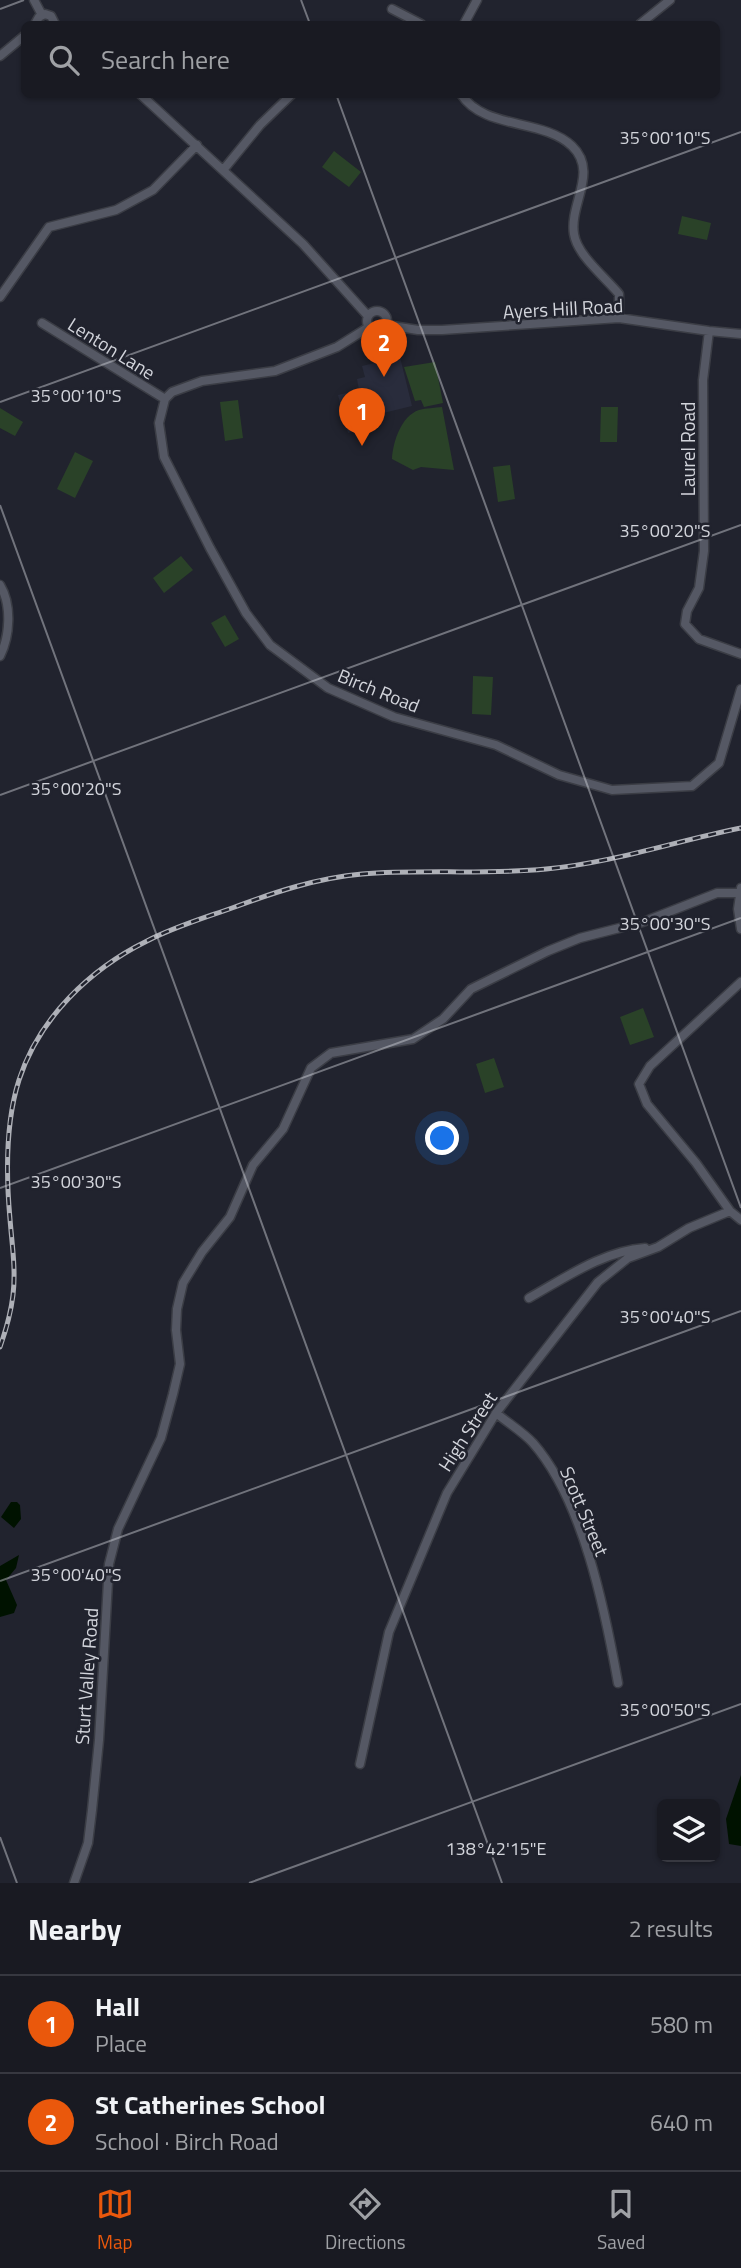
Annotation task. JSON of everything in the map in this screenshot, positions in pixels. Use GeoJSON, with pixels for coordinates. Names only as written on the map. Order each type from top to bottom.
{"type":"FeatureCollection","features":[{"type":"Feature","properties":{"kind":"street"},"geometry":{"type":"LineString","coordinates":[[34,0],[42,15]]}},
{"type":"Feature","properties":{"kind":"street"},"geometry":{"type":"LineString","coordinates":[[466,21],[477,0]]}},
{"type":"Feature","properties":{"kind":"street"},"geometry":{"type":"LineString","coordinates":[[644,21],[670,0]]}},
{"type":"Feature","properties":{"kind":"street"},"geometry":{"type":"LineString","coordinates":[[392,9],[415,21]]}},
{"type":"Feature","properties":{"kind":"street"},"geometry":{"type":"LineString","coordinates":[[36,21],[42,15],[51,16],[54,21]]}},
{"type":"Feature","properties":{"kind":"street"},"geometry":{"type":"LineString","coordinates":[[0,56],[21,38]]}},
{"type":"Feature","properties":{"kind":"street"},"geometry":{"type":"LineString","coordinates":[[144,98],[303,244],[368,316]]}},
{"type":"Feature","properties":{"kind":"street"},"geometry":{"type":"LineString","coordinates":[[224,169],[260,125],[288,98]]}},
{"type":"Feature","properties":{"kind":"street"},"geometry":{"type":"LineString","coordinates":[[464,98],[472,108],[555,136],[573,147],[583,164],[582,192],[575,210],[574,234],[582,253],[619,294],[619,318]]}},
{"type":"Feature","properties":{"kind":"street"},"geometry":{"type":"LineString","coordinates":[[0,297],[49,227],[116,210],[153,190],[197,145]]}},
{"type":"Feature","properties":{"kind":"street"},"geometry":{"type":"LineString","coordinates":[[377,311],[383,313],[387,319],[386,326],[378,331],[369,327],[368,316],[377,311]]}},
{"type":"Feature","properties":{"kind":"street","name":"Ayers Hill Road"},"geometry":{"type":"LineString","coordinates":[[386,326],[442,330],[619,318],[741,334]]}},
{"type":"Feature","properties":{"kind":"street","name":"Lenton Lane"},"geometry":{"type":"LineString","coordinates":[[43,323],[165,399]]}},
{"type":"Feature","properties":{"kind":"street"},"geometry":{"type":"LineString","coordinates":[[165,399],[172,393],[202,381],[275,371],[337,347],[369,327]]}},
{"type":"Feature","properties":{"kind":"street","name":"Laurel Road"},"geometry":{"type":"LineString","coordinates":[[709,331],[703,380],[704,551],[699,588],[687,611],[685,624],[699,639],[741,654]]}},
{"type":"Feature","properties":{"kind":"street","name":"Birch Road"},"geometry":{"type":"LineString","coordinates":[[165,399],[159,423],[164,457],[246,613],[270,645],[328,688],[394,717],[496,745],[559,775],[612,790],[692,786],[719,763],[741,690]]}},
{"type":"Feature","properties":{"kind":"street"},"geometry":{"type":"LineString","coordinates":[[0,586],[6,595],[8,616],[5,646],[0,656]]}},
{"type":"Feature","properties":{"kind":"street"},"geometry":{"type":"LineString","coordinates":[[740,890],[738,909],[741,929]]}},
{"type":"Feature","properties":{"kind":"street","name":"Sturt Valley Road"},"geometry":{"type":"LineString","coordinates":[[74,1883],[88,1843],[92,1810],[99,1740],[108,1564],[118,1529],[161,1438],[173,1394],[180,1364],[176,1330],[177,1309],[183,1283],[202,1252],[230,1217],[253,1165],[283,1129],[311,1068],[331,1054],[413,1039],[443,1019],[471,989],[558,947],[580,938],[643,922],[717,893],[740,890]]}},
{"type":"Feature","properties":{"kind":"street"},"geometry":{"type":"LineString","coordinates":[[741,982],[650,1066],[639,1084],[647,1104],[730,1211],[741,1220]]}},
{"type":"Feature","properties":{"kind":"street","name":"High Street"},"geometry":{"type":"LineString","coordinates":[[360,1764],[389,1632],[447,1493],[496,1413],[598,1282],[628,1258],[658,1247],[689,1228],[730,1211]]}},
{"type":"Feature","properties":{"kind":"street"},"geometry":{"type":"LineString","coordinates":[[529,1298],[624,1250],[658,1247]]}},
{"type":"Feature","properties":{"kind":"street","name":"Scott Street"},"geometry":{"type":"LineString","coordinates":[[496,1413],[533,1443],[558,1480],[587,1547],[618,1683]]}},
{"type":"Feature","properties":{"kind":"shaded area"},"geometry":{"type":"Polygon","coordinates":[[[400,357],[412,406],[367,417],[370,428],[348,433],[338,395],[359,390],[357,379],[365,377],[362,366],[400,357]]]}},
{"type":"Feature","properties":{"kind":"shaded area"},"geometry":{"type":"Polygon","coordinates":[[[11,1502],[20,1505],[21,1519],[14,1528],[1,1517],[11,1502]]]}},
{"type":"Feature","properties":{"kind":"shaded area"},"geometry":{"type":"Polygon","coordinates":[[[19,1555],[16,1568],[6,1580],[17,1605],[14,1613],[0,1617],[0,1566],[19,1555]]]}},
{"type":"Feature","properties":{"kind":"shaded area"},"geometry":{"type":"Polygon","coordinates":[[[741,1775],[741,1846],[729,1844],[726,1819],[741,1775]]]}},
{"type":"Feature","properties":{"kind":"green space"},"geometry":{"type":"Polygon","coordinates":[[[334,151],[361,172],[349,187],[322,167],[334,151]]]}},
{"type":"Feature","properties":{"kind":"green space"},"geometry":{"type":"Polygon","coordinates":[[[682,216],[711,223],[707,240],[678,234],[682,216]]]}},
{"type":"Feature","properties":{"kind":"green space"},"geometry":{"type":"Polygon","coordinates":[[[435,362],[443,403],[424,407],[421,400],[415,401],[404,367],[435,362]]]}},
{"type":"Feature","properties":{"kind":"green space"},"geometry":{"type":"Polygon","coordinates":[[[238,400],[243,438],[225,441],[220,402],[238,400]]]}},
{"type":"Feature","properties":{"kind":"green space"},"geometry":{"type":"Polygon","coordinates":[[[442,407],[454,470],[421,467],[413,470],[392,459],[396,438],[407,418],[419,410],[442,407]]]}},
{"type":"Feature","properties":{"kind":"green space"},"geometry":{"type":"Polygon","coordinates":[[[601,407],[618,407],[617,442],[600,442],[601,407]]]}},
{"type":"Feature","properties":{"kind":"green space"},"geometry":{"type":"Polygon","coordinates":[[[0,408],[23,422],[15,436],[0,428],[0,408]]]}},
{"type":"Feature","properties":{"kind":"green space"},"geometry":{"type":"Polygon","coordinates":[[[75,452],[93,461],[75,498],[57,489],[75,452]]]}},
{"type":"Feature","properties":{"kind":"green space"},"geometry":{"type":"Polygon","coordinates":[[[510,465],[515,499],[498,502],[493,467],[510,465]]]}},
{"type":"Feature","properties":{"kind":"green space"},"geometry":{"type":"Polygon","coordinates":[[[181,556],[193,570],[164,593],[153,578],[181,556]]]}},
{"type":"Feature","properties":{"kind":"green space"},"geometry":{"type":"Polygon","coordinates":[[[225,615],[239,639],[225,647],[211,623],[225,615]]]}},
{"type":"Feature","properties":{"kind":"green space"},"geometry":{"type":"Polygon","coordinates":[[[473,676],[493,677],[491,715],[472,714],[473,676]]]}},
{"type":"Feature","properties":{"kind":"green space"},"geometry":{"type":"Polygon","coordinates":[[[643,1008],[654,1037],[630,1045],[620,1017],[643,1008]]]}},
{"type":"Feature","properties":{"kind":"green space"},"geometry":{"type":"Polygon","coordinates":[[[494,1058],[504,1087],[485,1093],[476,1064],[494,1058]]]}},
{"type":"Feature","properties":{"kind":"railway"},"geometry":{"type":"LineString","coordinates":[[0,1347],[10,1314],[14,1285],[8,1185],[8,1150],[14,1097],[28,1057],[53,1016],[87,981],[106,966],[126,952],[178,927],[312,882],[362,874],[500,872],[571,866],[741,828]]}},
{"type":"Feature","properties":{"kind":"place","name":"St Catherines School"},"geometry":{"type":"Point","coordinates":[384,377]}},
{"type":"Feature","properties":{"kind":"place","name":"Hall"},"geometry":{"type":"Point","coordinates":[362,446]}}]}
